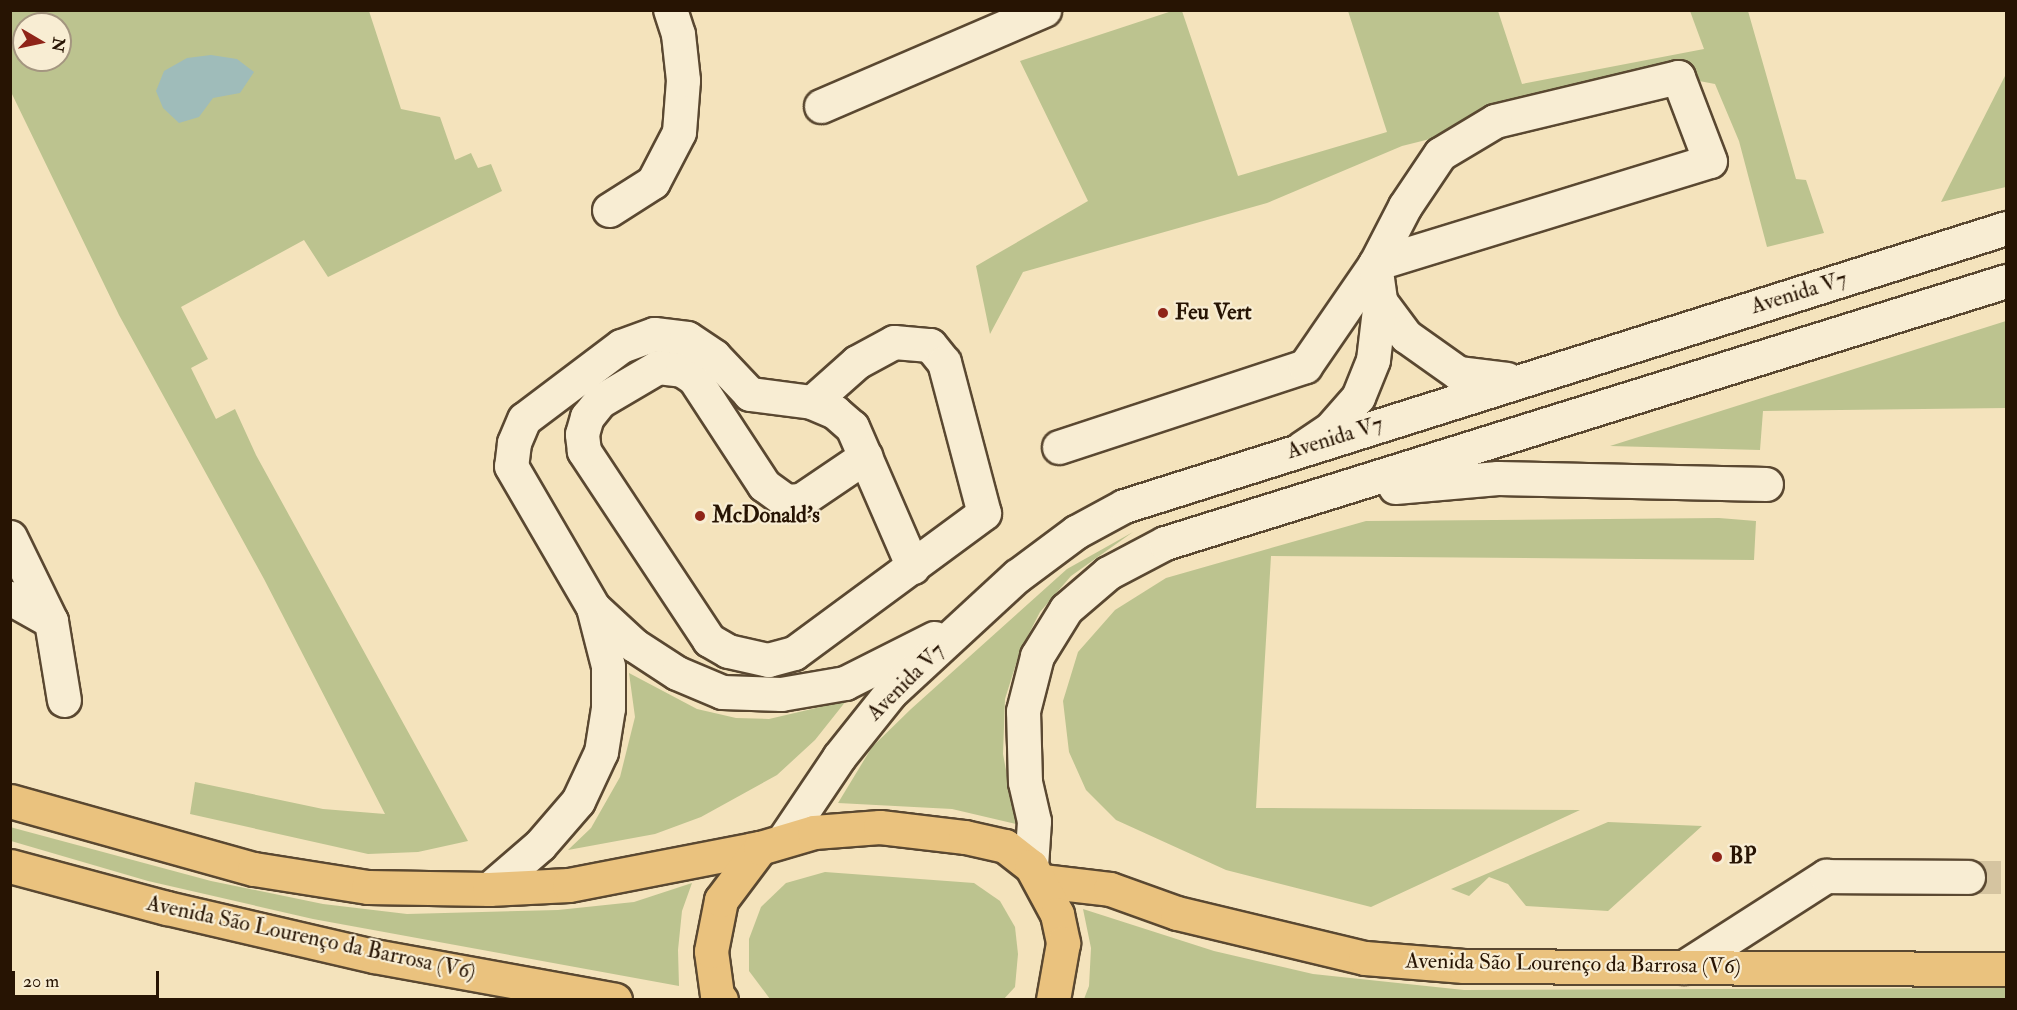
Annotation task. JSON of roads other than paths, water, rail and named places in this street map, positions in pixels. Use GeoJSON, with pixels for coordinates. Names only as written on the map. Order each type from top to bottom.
{"type":"FeatureCollection","features":[{"type":"Feature","properties":{"kind":"main road"},"geometry":{"type":"LineString","coordinates":[[10,801],[254,869],[368,887],[489,889],[569,885],[772,843],[880,827],[965,837],[1005,846],[1037,874],[1057,914],[1063,943],[1053,999]]}},
{"type":"Feature","properties":{"kind":"main road"},"geometry":{"type":"LineString","coordinates":[[721,999],[717,995],[711,951],[721,900],[772,843]]}},
{"type":"Feature","properties":{"kind":"main road","name":"Avenida São Lourenço da Barrosa (V6)"},"geometry":{"type":"LineString","coordinates":[[10,866],[166,908],[374,956],[615,999]]}},
{"type":"Feature","properties":{"kind":"main road","name":"Avenida São Lourenço da Barrosa (V6)"},"geometry":{"type":"LineString","coordinates":[[1037,874],[1110,889],[1200,919],[1365,958],[1464,966],[2007,969]]}},
{"type":"Feature","properties":{"kind":"street"},"geometry":{"type":"LineString","coordinates":[[609,210],[652,182],[679,132],[683,80],[678,34],[670,10]]}},
{"type":"Feature","properties":{"kind":"street"},"geometry":{"type":"LineString","coordinates":[[821,106],[999,20],[1044,10]]}},
{"type":"Feature","properties":{"kind":"street"},"geometry":{"type":"LineString","coordinates":[[1059,447],[1305,366],[1375,264],[1405,206],[1440,154],[1495,121],[1678,76],[1710,160],[1375,264]]}},
{"type":"Feature","properties":{"kind":"street","name":"Avenida V7"},"geometry":{"type":"LineString","coordinates":[[772,843],[890,693],[1017,576],[1076,532],[1124,506],[1302,448],[2007,228]]}},
{"type":"Feature","properties":{"kind":"street"},"geometry":{"type":"LineString","coordinates":[[1302,448],[1330,429],[1358,397],[1373,360],[1380,301],[1375,264]]}},
{"type":"Feature","properties":{"kind":"street"},"geometry":{"type":"LineString","coordinates":[[1037,874],[1034,821],[1025,782],[1023,711],[1037,656],[1066,609],[1108,573],[1166,543],[2007,281]]}},
{"type":"Feature","properties":{"kind":"street"},"geometry":{"type":"LineString","coordinates":[[1380,301],[1406,336],[1458,372],[1517,381]]}},
{"type":"Feature","properties":{"kind":"street"},"geometry":{"type":"LineString","coordinates":[[489,889],[540,845],[578,801],[601,752],[608,708],[608,666],[593,607],[511,466],[514,443],[524,419],[621,346],[654,334],[687,338],[714,356],[750,394],[812,402],[835,412],[852,427],[913,567]]}},
{"type":"Feature","properties":{"kind":"street"},"geometry":{"type":"LineString","coordinates":[[812,402],[857,362],[894,342],[911,340],[930,345],[944,362],[984,513],[794,653],[768,660],[728,651],[709,640],[584,451],[582,434],[587,417],[600,401],[658,367],[670,367],[694,378],[774,496],[786,501],[801,500],[866,456]]}},
{"type":"Feature","properties":{"kind":"street"},"geometry":{"type":"LineString","coordinates":[[1318,495],[1498,478],[1766,484]]}},
{"type":"Feature","properties":{"kind":"street"},"geometry":{"type":"LineString","coordinates":[[10,537],[51,621],[64,700]]}},
{"type":"Feature","properties":{"kind":"street"},"geometry":{"type":"LineString","coordinates":[[10,598],[51,621]]}},
{"type":"Feature","properties":{"kind":"street"},"geometry":{"type":"LineString","coordinates":[[593,607],[634,645],[677,673],[722,692],[781,694],[844,683],[971,620]]}},
{"type":"Feature","properties":{"kind":"street"},"geometry":{"type":"LineString","coordinates":[[1684,967],[1826,876],[1968,877]]}},
{"type":"Feature","properties":{"kind":"water"},"geometry":{"type":"Polygon","coordinates":[[[211,55],[237,59],[254,72],[240,93],[213,98],[199,117],[179,123],[163,108],[156,91],[164,71],[187,58],[211,55]]]}},
{"type":"Feature","properties":{"kind":"tunnel"},"geometry":{"type":"LineString","coordinates":[[1968,877],[2006,877]]}},
{"type":"Feature","properties":{"kind":"place","name":"Feu Vert"},"geometry":{"type":"Point","coordinates":[1163,313]}},
{"type":"Feature","properties":{"kind":"place","name":"McDonald's"},"geometry":{"type":"Point","coordinates":[700,516]}},
{"type":"Feature","properties":{"kind":"place","name":"BP"},"geometry":{"type":"Point","coordinates":[1717,857]}}]}
